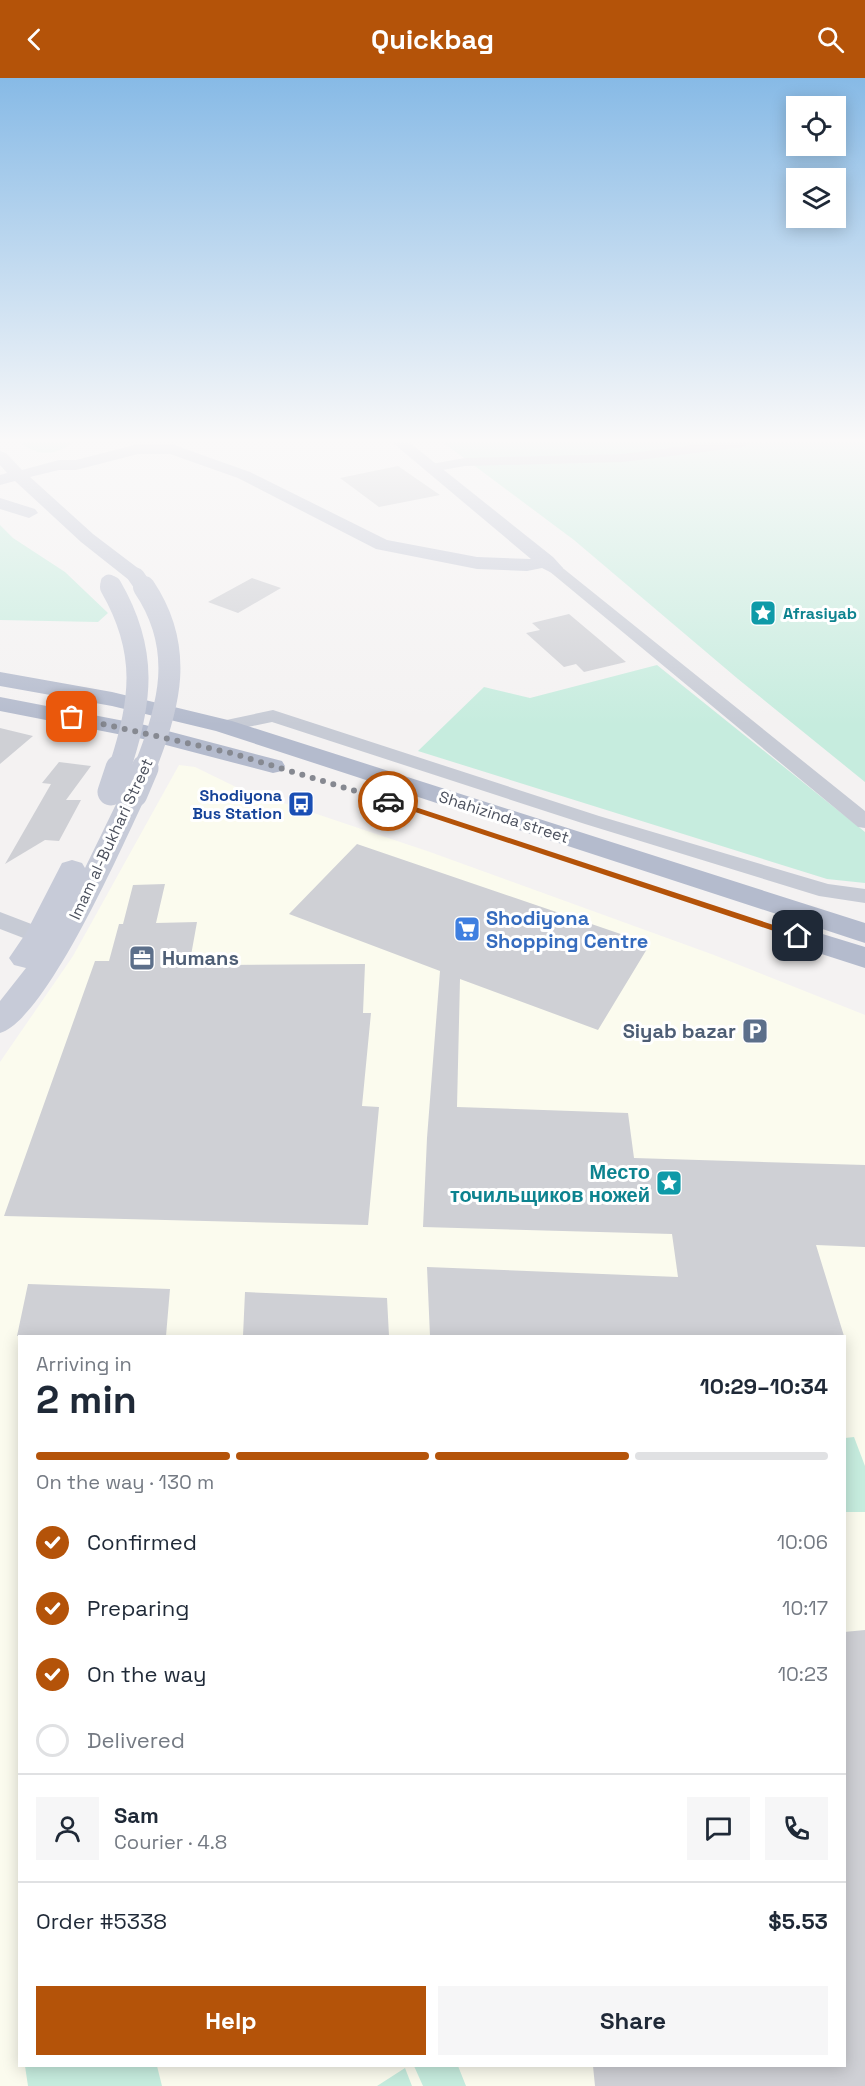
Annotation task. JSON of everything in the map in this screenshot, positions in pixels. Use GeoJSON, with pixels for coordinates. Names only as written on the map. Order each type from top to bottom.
{"type":"FeatureCollection","features":[{"type":"Feature","properties":{"kind":"main road","name":"Shahizinda street"},"geometry":{"type":"LineString","coordinates":[[0,679],[112,699],[224,726],[865,933]]}},
{"type":"Feature","properties":{"kind":"main road","name":"Shahizinda street"},"geometry":{"type":"LineString","coordinates":[[0,704],[145,732],[231,753],[423,811],[865,958]]}},
{"type":"Feature","properties":{"kind":"street","name":"Imam al-Bukhari Street"},"geometry":{"type":"LineString","coordinates":[[0,991],[79,881],[123,793],[159,734],[168,701],[172,670],[167,635],[158,606],[136,576],[85,537]]}},
{"type":"Feature","properties":{"kind":"street"},"geometry":{"type":"LineString","coordinates":[[366,537],[382,545],[477,563],[527,565],[545,560]]}},
{"type":"Feature","properties":{"kind":"street"},"geometry":{"type":"LineString","coordinates":[[389,537],[464,554],[512,555],[545,560]]}},
{"type":"Feature","properties":{"kind":"street"},"geometry":{"type":"LineString","coordinates":[[516,537],[865,822]]}},
{"type":"Feature","properties":{"kind":"street","name":"Imam al-Bukhari Street"},"geometry":{"type":"LineString","coordinates":[[91,568],[109,583],[131,625],[137,643],[141,677],[123,793]]}},
{"type":"Feature","properties":{"kind":"street"},"geometry":{"type":"LineString","coordinates":[[224,726],[273,716],[592,820],[785,879],[827,891],[865,896]]}},
{"type":"Feature","properties":{"kind":"street","name":"Imam al-Bukhari Street"},"geometry":{"type":"LineString","coordinates":[[0,1022],[27,989],[68,930],[79,881]]}},
{"type":"Feature","properties":{"kind":"street"},"geometry":{"type":"LineString","coordinates":[[0,920],[39,936]]}},
{"type":"Feature","properties":{"kind":"shaded area"},"geometry":{"type":"Polygon","coordinates":[[[179,765],[195,767],[236,787],[430,852],[714,955],[865,1015],[865,2086],[0,2086],[0,1062],[73,956],[179,765]]]}},
{"type":"Feature","properties":{"kind":"green space"},"geometry":{"type":"Polygon","coordinates":[[[0,537],[12,537],[65,572],[108,613],[98,622],[0,620],[0,537]]]}},
{"type":"Feature","properties":{"kind":"green space"},"geometry":{"type":"Polygon","coordinates":[[[570,537],[865,537],[865,782],[738,679],[570,537]]]}},
{"type":"Feature","properties":{"kind":"green space"},"geometry":{"type":"Polygon","coordinates":[[[657,665],[865,832],[865,883],[827,879],[418,751],[484,687],[530,698],[657,665]]]}},
{"type":"Feature","properties":{"kind":"green space"},"geometry":{"type":"Polygon","coordinates":[[[854,1437],[865,1466],[865,1512],[846,1512],[846,1438],[854,1437]]]}},
{"type":"Feature","properties":{"kind":"green space"},"geometry":{"type":"Polygon","coordinates":[[[25,2067],[157,2067],[162,2086],[28,2086],[25,2067]]]}},
{"type":"Feature","properties":{"kind":"green space"},"geometry":{"type":"Polygon","coordinates":[[[414,2067],[458,2067],[466,2086],[423,2086],[414,2067]]]}},
{"type":"Feature","properties":{"kind":"green space"},"geometry":{"type":"Polygon","coordinates":[[[405,2068],[412,2086],[377,2086],[405,2068]]]}},
{"type":"Feature","properties":{"kind":"building"},"geometry":{"type":"Polygon","coordinates":[[[252,578],[281,588],[238,613],[208,602],[252,578]]]}},
{"type":"Feature","properties":{"kind":"building"},"geometry":{"type":"Polygon","coordinates":[[[569,614],[626,662],[584,672],[576,664],[564,667],[526,633],[540,630],[532,623],[569,614]]]}},
{"type":"Feature","properties":{"kind":"building"},"geometry":{"type":"Polygon","coordinates":[[[0,728],[33,736],[0,764],[0,728]]]}},
{"type":"Feature","properties":{"kind":"building"},"geometry":{"type":"Polygon","coordinates":[[[59,762],[91,766],[66,800],[81,800],[59,841],[45,840],[5,864],[51,784],[42,783],[59,762]]]}},
{"type":"Feature","properties":{"kind":"building"},"geometry":{"type":"Polygon","coordinates":[[[357,844],[650,944],[598,1030],[460,979],[457,1107],[628,1113],[634,1158],[865,1165],[865,1247],[816,1245],[844,1335],[430,1335],[427,1267],[678,1277],[672,1234],[423,1227],[427,1138],[440,971],[289,914],[357,844]]]}},
{"type":"Feature","properties":{"kind":"building"},"geometry":{"type":"Polygon","coordinates":[[[165,884],[156,923],[197,922],[190,961],[224,961],[223,965],[365,964],[363,1013],[371,1013],[362,1106],[379,1107],[368,1225],[4,1216],[95,961],[109,961],[119,924],[123,924],[133,885],[165,884]]]}},
{"type":"Feature","properties":{"kind":"building"},"geometry":{"type":"Polygon","coordinates":[[[28,1284],[170,1289],[166,1335],[17,1336],[28,1284]]]}},
{"type":"Feature","properties":{"kind":"building"},"geometry":{"type":"Polygon","coordinates":[[[245,1292],[387,1298],[389,1335],[243,1335],[245,1292]]]}},
{"type":"Feature","properties":{"kind":"building"},"geometry":{"type":"Polygon","coordinates":[[[865,1630],[865,2086],[595,2086],[593,2067],[846,2067],[846,1632],[865,1630]]]}},
{"type":"Feature","properties":{"kind":"way so far"},"geometry":{"type":"LineString","coordinates":[[72,717],[231,753],[388,801]]}},
{"type":"Feature","properties":{"kind":"place","name":"Afrasiyab"},"geometry":{"type":"Point","coordinates":[763,613]}},
{"type":"Feature","properties":{"kind":"place","name":"Shodiyona Bus Station"},"geometry":{"type":"Point","coordinates":[301,804]}},
{"type":"Feature","properties":{"kind":"place","name":"Shodiyona Shopping Centre"},"geometry":{"type":"Point","coordinates":[467,929]}},
{"type":"Feature","properties":{"kind":"place","name":"Humans"},"geometry":{"type":"Point","coordinates":[142,958]}},
{"type":"Feature","properties":{"kind":"place","name":"Siyab bazar"},"geometry":{"type":"Point","coordinates":[755,1031]}},
{"type":"Feature","properties":{"kind":"place","name":"Место точильщиков ножей"},"geometry":{"type":"Point","coordinates":[669,1183]}},
{"type":"Feature","properties":{"kind":"route"},"geometry":{"type":"LineString","coordinates":[[388,801],[798,936]]}}]}
